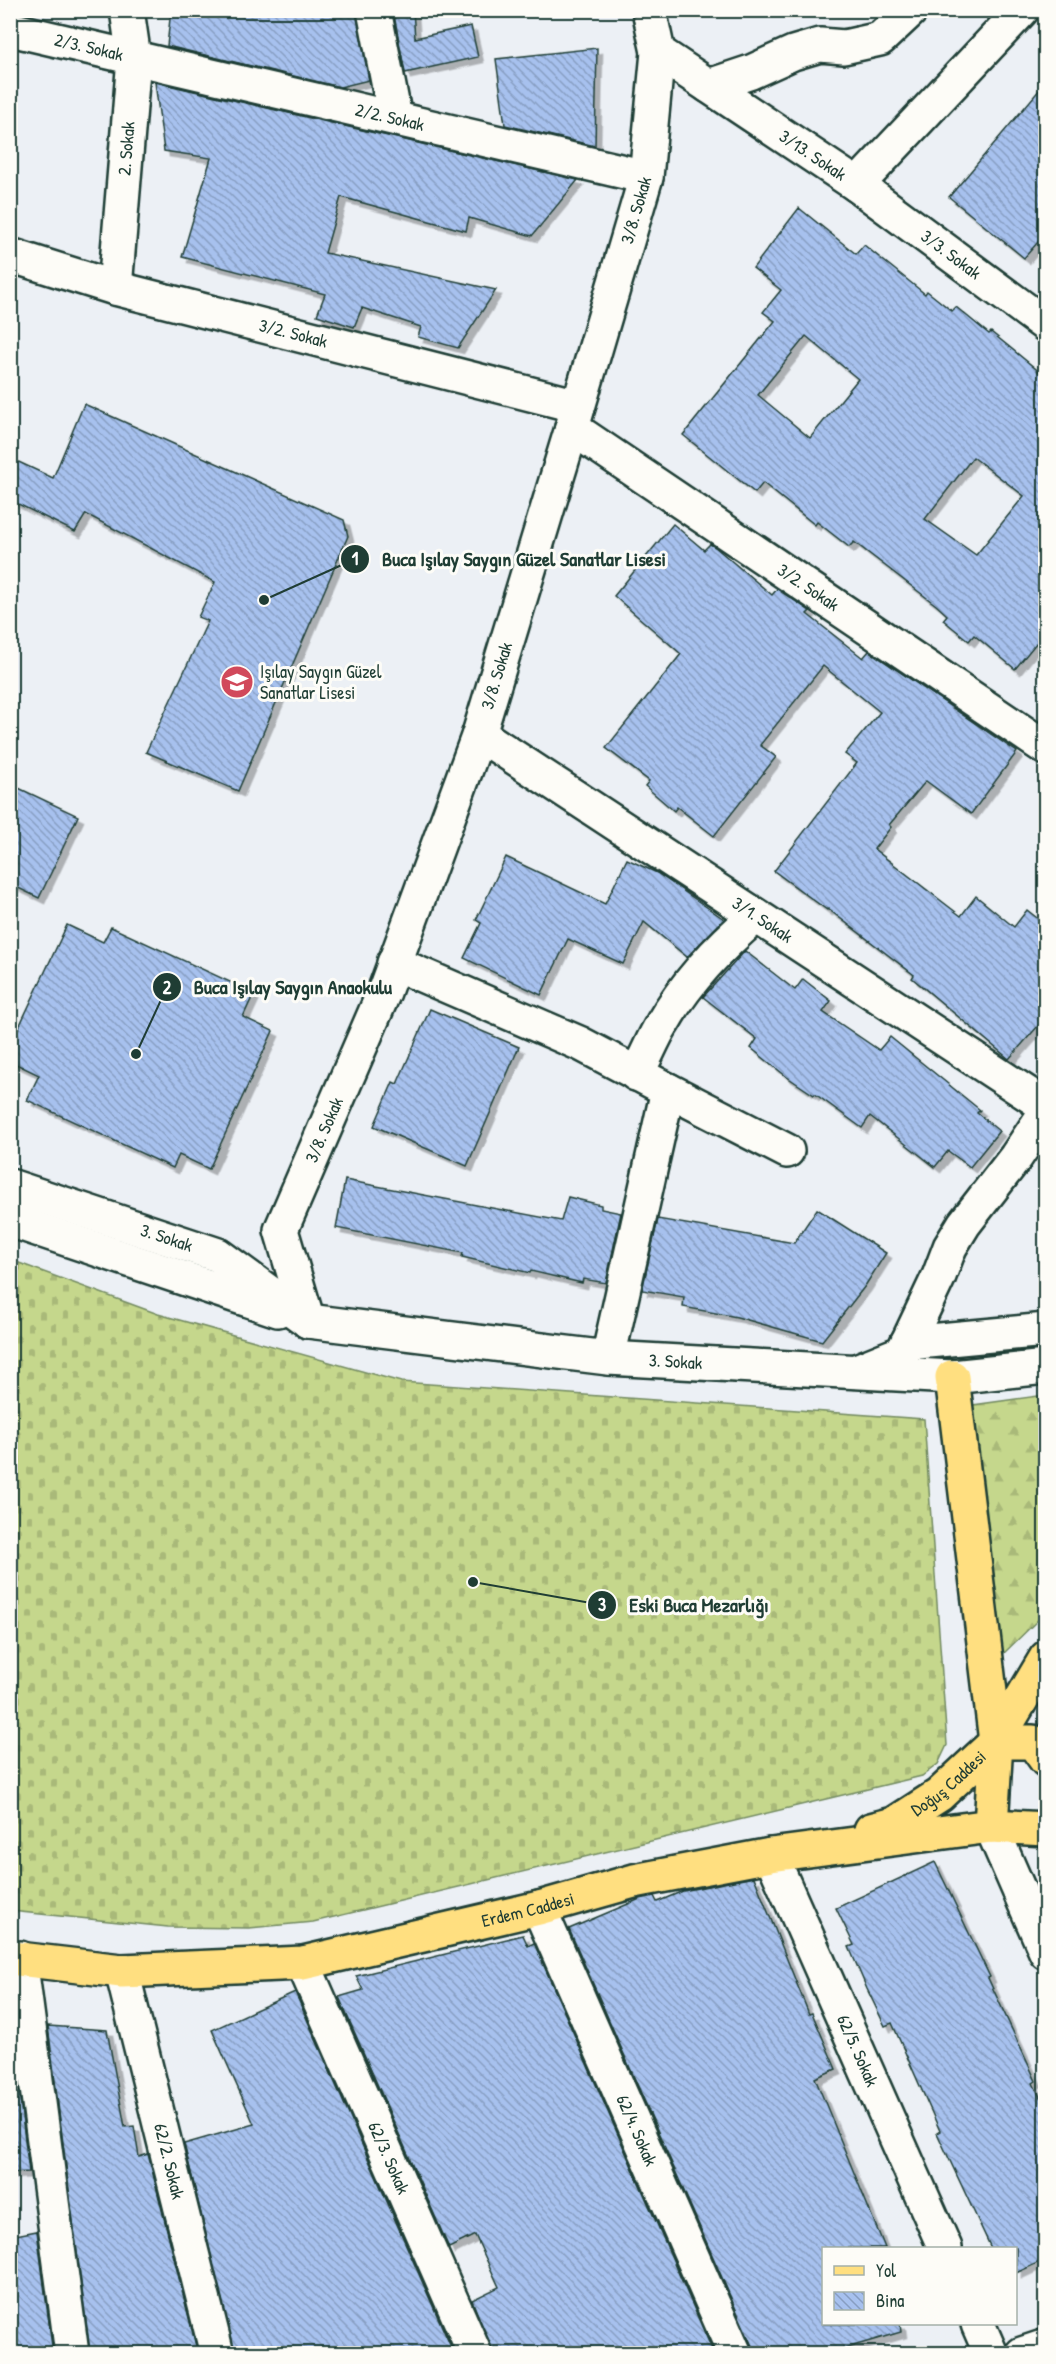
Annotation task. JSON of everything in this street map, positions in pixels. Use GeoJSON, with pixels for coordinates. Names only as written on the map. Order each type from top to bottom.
{"type":"FeatureCollection","features":[{"type":"Feature","properties":{"kind":"main road"},"geometry":{"type":"LineString","coordinates":[[952,1377],[996,1742],[992,1826]]}},
{"type":"Feature","properties":{"kind":"main road","name":"Doğuş Caddesi"},"geometry":{"type":"LineString","coordinates":[[802,1849],[894,1824],[939,1795],[996,1742],[1046,1658]]}},
{"type":"Feature","properties":{"kind":"main road"},"geometry":{"type":"LineString","coordinates":[[996,1742],[1033,1742],[1046,1760]]}},
{"type":"Feature","properties":{"kind":"main road","name":"Erdem Caddesi"},"geometry":{"type":"LineString","coordinates":[[15,1958],[122,1971],[303,1963],[539,1908],[634,1881],[802,1849],[992,1826],[1046,1829]]}},
{"type":"Feature","properties":{"kind":"street","name":"2. Sokak"},"geometry":{"type":"LineString","coordinates":[[115,288],[134,57],[127,10]]}},
{"type":"Feature","properties":{"kind":"street"},"geometry":{"type":"LineString","coordinates":[[374,10],[395,118]]}},
{"type":"Feature","properties":{"kind":"street","name":"3/8. Sokak"},"geometry":{"type":"LineString","coordinates":[[308,1321],[281,1230],[384,993],[479,734],[575,417],[646,177],[658,52],[649,10]]}},
{"type":"Feature","properties":{"kind":"street"},"geometry":{"type":"LineString","coordinates":[[709,86],[751,72],[793,53],[820,45],[844,47],[879,39],[911,10]]}},
{"type":"Feature","properties":{"kind":"street","name":"3/13. Sokak"},"geometry":{"type":"LineString","coordinates":[[658,52],[857,185],[1022,10]]}},
{"type":"Feature","properties":{"kind":"street","name":"2/3. Sokak"},"geometry":{"type":"LineString","coordinates":[[10,28],[134,57]]}},
{"type":"Feature","properties":{"kind":"street","name":"2/2. Sokak"},"geometry":{"type":"LineString","coordinates":[[134,57],[646,177]]}},
{"type":"Feature","properties":{"kind":"street","name":"3/3. Sokak"},"geometry":{"type":"LineString","coordinates":[[857,185],[1046,325]]}},
{"type":"Feature","properties":{"kind":"street","name":"3/2. Sokak"},"geometry":{"type":"LineString","coordinates":[[10,255],[115,288],[575,417],[1043,741]]}},
{"type":"Feature","properties":{"kind":"street","name":"3/1. Sokak"},"geometry":{"type":"LineString","coordinates":[[479,734],[1046,1106]]}},
{"type":"Feature","properties":{"kind":"street"},"geometry":{"type":"LineString","coordinates":[[636,1074],[662,1023],[695,977],[722,945],[756,916]]}},
{"type":"Feature","properties":{"kind":"street"},"geometry":{"type":"LineString","coordinates":[[394,963],[580,1044],[787,1151]]}},
{"type":"Feature","properties":{"kind":"street"},"geometry":{"type":"LineString","coordinates":[[608,1358],[668,1090]]}},
{"type":"Feature","properties":{"kind":"street"},"geometry":{"type":"LineString","coordinates":[[856,1371],[903,1352],[939,1276],[950,1247],[964,1224],[1016,1157],[1046,1112]]}},
{"type":"Feature","properties":{"kind":"street","name":"3. Sokak"},"geometry":{"type":"LineString","coordinates":[[10,1186],[218,1255],[308,1321]]}},
{"type":"Feature","properties":{"kind":"street","name":"3. Sokak"},"geometry":{"type":"LineString","coordinates":[[10,1220],[308,1321],[608,1358],[952,1377],[1046,1367]]}},
{"type":"Feature","properties":{"kind":"street"},"geometry":{"type":"LineString","coordinates":[[908,1343],[1046,1330]]}},
{"type":"Feature","properties":{"kind":"street"},"geometry":{"type":"LineString","coordinates":[[992,1826],[1046,1952]]}},
{"type":"Feature","properties":{"kind":"street","name":"62/5. Sokak"},"geometry":{"type":"LineString","coordinates":[[771,1855],[945,2247]]}},
{"type":"Feature","properties":{"kind":"street","name":"62/4. Sokak"},"geometry":{"type":"LineString","coordinates":[[539,1908],[735,2354]]}},
{"type":"Feature","properties":{"kind":"street"},"geometry":{"type":"LineString","coordinates":[[15,1958],[72,2354]]}},
{"type":"Feature","properties":{"kind":"street","name":"62/3. Sokak"},"geometry":{"type":"LineString","coordinates":[[303,1963],[475,2354]]}},
{"type":"Feature","properties":{"kind":"street","name":"62/2. Sokak"},"geometry":{"type":"LineString","coordinates":[[122,1971],[217,2354]]}},
{"type":"Feature","properties":{"kind":"street"},"geometry":{"type":"LineString","coordinates":[[978,2325],[991,2354]]}},
{"type":"Feature","properties":{"kind":"green space"},"geometry":{"type":"Polygon","coordinates":[[[11,1260],[158,1314],[401,1382],[924,1419],[947,1745],[938,1764],[922,1776],[313,1922],[249,1928],[168,1927],[11,1911],[11,1260]]]}},
{"type":"Feature","properties":{"kind":"green space"},"geometry":{"type":"Polygon","coordinates":[[[1045,1395],[1045,1613],[1000,1657],[966,1406],[1045,1395]]]}},
{"type":"Feature","properties":{"kind":"building"},"geometry":{"type":"Polygon","coordinates":[[[171,10],[356,10],[369,80],[340,87],[167,46],[171,10]]]}},
{"type":"Feature","properties":{"kind":"building"},"geometry":{"type":"Polygon","coordinates":[[[393,10],[413,10],[415,38],[471,26],[478,57],[405,73],[393,10]]]}},
{"type":"Feature","properties":{"kind":"building"},"geometry":{"type":"Polygon","coordinates":[[[597,48],[595,146],[505,125],[496,59],[597,48]]]}},
{"type":"Feature","properties":{"kind":"building"},"geometry":{"type":"Polygon","coordinates":[[[155,82],[578,180],[532,236],[469,218],[466,231],[341,197],[325,253],[496,290],[458,348],[418,337],[421,327],[362,308],[354,327],[317,315],[325,294],[182,257],[211,158],[164,151],[155,82]]]}},
{"type":"Feature","properties":{"kind":"building"},"geometry":{"type":"Polygon","coordinates":[[[1046,82],[1046,233],[1024,258],[949,197],[1046,82]]]}},
{"type":"Feature","properties":{"kind":"building"},"geometry":{"type":"Polygon","coordinates":[[[799,208],[856,254],[864,245],[925,294],[927,291],[952,311],[956,307],[1046,377],[1046,631],[1015,669],[974,635],[969,641],[943,620],[947,615],[936,605],[854,542],[849,547],[817,522],[815,525],[763,483],[755,493],[683,435],[775,321],[763,312],[781,290],[753,268],[799,208]],[[806,336],[758,395],[810,438],[858,379],[806,336]],[[973,457],[925,519],[976,555],[1024,496],[973,457]]]}},
{"type":"Feature","properties":{"kind":"building"},"geometry":{"type":"Polygon","coordinates":[[[84,404],[344,520],[348,536],[238,791],[146,752],[208,621],[198,617],[215,582],[86,514],[75,532],[10,500],[10,458],[53,478],[84,404]]]}},
{"type":"Feature","properties":{"kind":"building"},"geometry":{"type":"Polygon","coordinates":[[[673,524],[704,550],[710,544],[715,547],[772,595],[777,589],[810,611],[807,614],[863,658],[869,651],[1017,752],[971,814],[926,781],[889,825],[891,827],[874,849],[961,916],[976,896],[1014,927],[1027,910],[1046,925],[1046,1017],[1009,1059],[912,978],[914,975],[774,871],[857,763],[845,754],[880,712],[823,666],[760,745],[776,757],[714,836],[677,807],[674,811],[645,786],[649,781],[606,748],[681,654],[614,596],[673,524]]]}},
{"type":"Feature","properties":{"kind":"building"},"geometry":{"type":"Polygon","coordinates":[[[10,784],[78,816],[39,898],[10,884],[10,784]]]}},
{"type":"Feature","properties":{"kind":"building"},"geometry":{"type":"Polygon","coordinates":[[[506,857],[605,904],[627,859],[657,873],[724,919],[687,957],[644,922],[623,964],[568,939],[541,995],[464,958],[481,923],[476,920],[506,857]]]}},
{"type":"Feature","properties":{"kind":"building"},"geometry":{"type":"Polygon","coordinates":[[[67,925],[103,942],[111,927],[254,993],[243,1017],[273,1031],[209,1169],[179,1155],[173,1168],[27,1100],[39,1075],[10,1061],[10,1046],[67,925]]]}},
{"type":"Feature","properties":{"kind":"building"},"geometry":{"type":"Polygon","coordinates":[[[745,951],[795,990],[803,979],[831,1001],[823,1012],[879,1050],[890,1037],[980,1110],[977,1113],[999,1131],[970,1167],[948,1151],[935,1167],[870,1116],[862,1128],[787,1077],[751,1048],[757,1039],[703,997],[745,951]]]}},
{"type":"Feature","properties":{"kind":"building"},"geometry":{"type":"Polygon","coordinates":[[[430,1009],[519,1047],[467,1166],[374,1126],[393,1082],[397,1084],[430,1009]]]}},
{"type":"Feature","properties":{"kind":"building"},"geometry":{"type":"Polygon","coordinates":[[[345,1180],[561,1221],[568,1197],[601,1205],[601,1209],[621,1213],[606,1283],[583,1279],[582,1283],[531,1271],[530,1273],[462,1257],[463,1253],[336,1228],[345,1180]]]}},
{"type":"Feature","properties":{"kind":"building"},"geometry":{"type":"Polygon","coordinates":[[[817,1209],[886,1253],[865,1286],[822,1341],[737,1317],[683,1307],[684,1297],[642,1290],[658,1219],[794,1243],[817,1209]]]}},
{"type":"Feature","properties":{"kind":"building"},"geometry":{"type":"Polygon","coordinates":[[[935,1862],[990,1977],[988,1978],[1036,2081],[1033,2083],[1046,2109],[1046,2259],[1017,2273],[1017,2247],[991,2247],[937,2133],[940,2131],[892,2023],[885,2026],[867,1989],[849,1947],[854,1945],[836,1908],[935,1862]]]}},
{"type":"Feature","properties":{"kind":"building"},"geometry":{"type":"Polygon","coordinates":[[[754,1877],[809,2014],[812,2013],[836,2069],[815,2078],[885,2247],[822,2247],[822,2325],[900,2325],[901,2332],[826,2354],[753,2354],[752,2346],[569,1929],[640,1899],[654,1896],[657,1902],[683,1891],[754,1877]]]}},
{"type":"Feature","properties":{"kind":"building"},"geometry":{"type":"Polygon","coordinates":[[[523,1935],[528,1946],[534,1943],[714,2354],[493,2354],[472,2300],[499,2287],[475,2235],[449,2248],[339,1997],[363,1990],[356,1976],[523,1935]]]}},
{"type":"Feature","properties":{"kind":"building"},"geometry":{"type":"Polygon","coordinates":[[[295,1992],[454,2354],[235,2354],[184,2144],[254,2124],[212,2030],[295,1992]]]}},
{"type":"Feature","properties":{"kind":"building"},"geometry":{"type":"Polygon","coordinates":[[[48,2026],[107,2030],[125,2127],[134,2126],[139,2157],[148,2154],[198,2354],[90,2354],[48,2026]]]}},
{"type":"Feature","properties":{"kind":"building"},"geometry":{"type":"Polygon","coordinates":[[[16,2068],[29,2172],[10,2173],[10,2069],[16,2068]]]}},
{"type":"Feature","properties":{"kind":"building"},"geometry":{"type":"Polygon","coordinates":[[[37,2231],[53,2354],[10,2354],[10,2236],[37,2231]]]}},
{"type":"Feature","properties":{"kind":"place","name":"Buca Işılay Saygın Güzel Sanatlar Lisesi"},"geometry":{"type":"Point","coordinates":[264,600]}},
{"type":"Feature","properties":{"kind":"place","name":"Işılay Saygın Güzel Sanatlar Lisesi"},"geometry":{"type":"Point","coordinates":[237,682]}},
{"type":"Feature","properties":{"kind":"place","name":"Buca Işılay Saygın Anaokulu"},"geometry":{"type":"Point","coordinates":[136,1054]}},
{"type":"Feature","properties":{"kind":"place","name":"Eski Buca Mezarlığı"},"geometry":{"type":"Point","coordinates":[473,1582]}}]}
